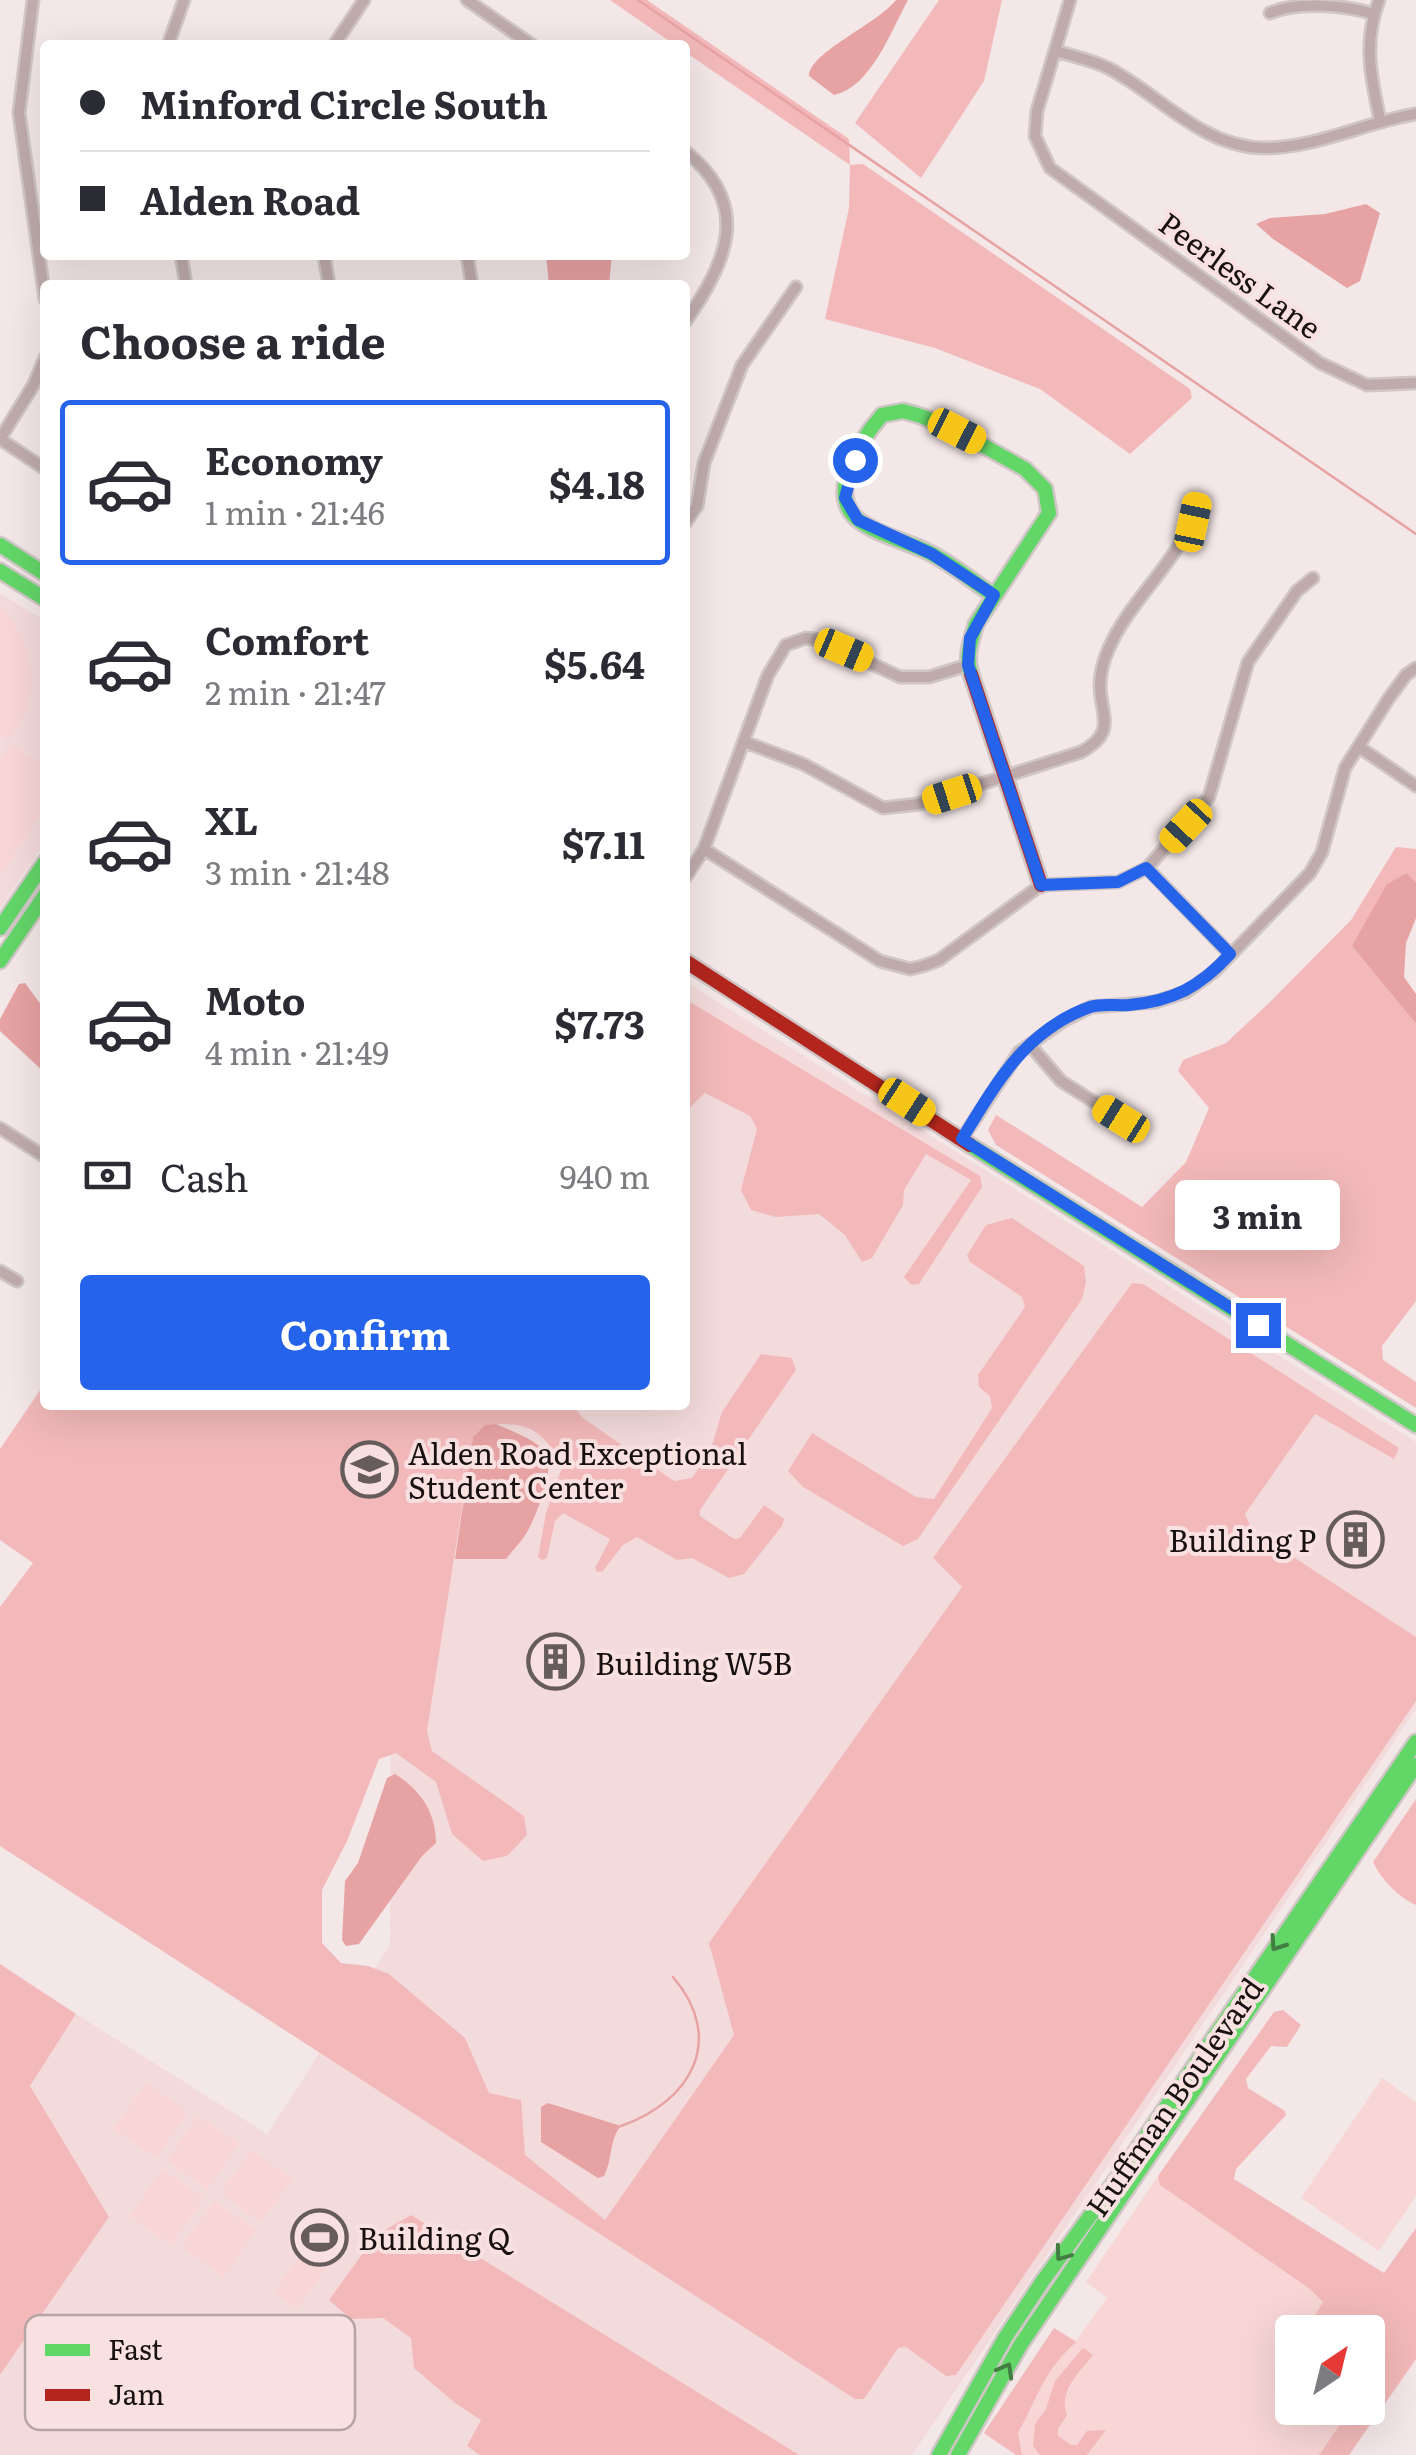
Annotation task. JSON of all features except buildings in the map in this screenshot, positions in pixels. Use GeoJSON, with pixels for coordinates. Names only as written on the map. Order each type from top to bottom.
{"type":"FeatureCollection","features":[{"type":"Feature","properties":{"kind":"street"},"geometry":{"type":"LineString","coordinates":[[33,0],[19,112],[42,280]]}},
{"type":"Feature","properties":{"kind":"street"},"geometry":{"type":"LineString","coordinates":[[170,40],[184,0]]}},
{"type":"Feature","properties":{"kind":"street"},"geometry":{"type":"LineString","coordinates":[[337,40],[364,0]]}},
{"type":"Feature","properties":{"kind":"street"},"geometry":{"type":"LineString","coordinates":[[467,0],[525,40]]}},
{"type":"Feature","properties":{"kind":"street"},"geometry":{"type":"LineString","coordinates":[[1070,0],[1056,51],[1106,67],[1189,123],[1227,142],[1264,148],[1308,142],[1380,120],[1416,114]]}},
{"type":"Feature","properties":{"kind":"street"},"geometry":{"type":"LineString","coordinates":[[1379,0],[1368,63],[1380,120]]}},
{"type":"Feature","properties":{"kind":"street"},"geometry":{"type":"LineString","coordinates":[[1270,13],[1285,6],[1374,14]]}},
{"type":"Feature","properties":{"kind":"street"},"geometry":{"type":"LineString","coordinates":[[508,40],[514,32]]}},
{"type":"Feature","properties":{"kind":"street","name":"Peerless Lane"},"geometry":{"type":"LineString","coordinates":[[1056,51],[1037,111],[1035,136],[1050,168],[1320,362],[1367,385],[1416,383]]}},
{"type":"Feature","properties":{"kind":"street"},"geometry":{"type":"LineString","coordinates":[[690,156],[712,176],[725,204],[727,237],[719,268],[690,314]]}},
{"type":"Feature","properties":{"kind":"street"},"geometry":{"type":"LineString","coordinates":[[690,516],[697,506],[704,463],[742,365],[796,288]]}},
{"type":"Feature","properties":{"kind":"street"},"geometry":{"type":"LineString","coordinates":[[40,370],[0,439],[40,466]]}},
{"type":"Feature","properties":{"kind":"street"},"geometry":{"type":"LineString","coordinates":[[994,595],[932,554],[858,520],[845,498],[866,435],[882,415],[903,411],[957,431],[1024,469],[1045,489],[1048,514],[970,638],[968,665],[1041,885]]}},
{"type":"Feature","properties":{"kind":"street"},"geometry":{"type":"LineString","coordinates":[[745,742],[804,764],[883,808],[919,804],[1081,752],[1094,745],[1106,721],[1100,686],[1110,645],[1190,530],[1198,501]]}},
{"type":"Feature","properties":{"kind":"street"},"geometry":{"type":"LineString","coordinates":[[0,545],[40,571]]}},
{"type":"Feature","properties":{"kind":"street"},"geometry":{"type":"LineString","coordinates":[[0,572],[40,596]]}},
{"type":"Feature","properties":{"kind":"street"},"geometry":{"type":"LineString","coordinates":[[704,850],[880,961],[910,969],[939,960],[1041,885],[1118,882],[1146,868],[1210,797],[1248,662],[1297,591],[1314,578]]}},
{"type":"Feature","properties":{"kind":"street"},"geometry":{"type":"LineString","coordinates":[[690,871],[704,850],[779,652],[794,641],[821,640],[900,677],[930,677],[968,665]]}},
{"type":"Feature","properties":{"kind":"street"},"geometry":{"type":"LineString","coordinates":[[962,1139],[1011,1061],[1063,1021],[1090,1007],[1155,1002],[1186,992],[1230,954],[1317,863],[1346,768],[1389,698],[1416,668]]}},
{"type":"Feature","properties":{"kind":"street"},"geometry":{"type":"LineString","coordinates":[[1359,747],[1416,786]]}},
{"type":"Feature","properties":{"kind":"street"},"geometry":{"type":"LineString","coordinates":[[1146,868],[1230,954]]}},
{"type":"Feature","properties":{"kind":"street"},"geometry":{"type":"LineString","coordinates":[[0,928],[40,870]]}},
{"type":"Feature","properties":{"kind":"street"},"geometry":{"type":"LineString","coordinates":[[26,891],[40,898]]}},
{"type":"Feature","properties":{"kind":"street"},"geometry":{"type":"LineString","coordinates":[[0,961],[40,906]]}},
{"type":"Feature","properties":{"kind":"street"},"geometry":{"type":"LineString","coordinates":[[690,964],[1416,1425]]}},
{"type":"Feature","properties":{"kind":"street"},"geometry":{"type":"LineString","coordinates":[[1030,1046],[1062,1080],[1138,1130]]}},
{"type":"Feature","properties":{"kind":"street"},"geometry":{"type":"LineString","coordinates":[[0,1128],[40,1154]]}},
{"type":"Feature","properties":{"kind":"street"},"geometry":{"type":"LineString","coordinates":[[0,1270],[17,1281]]}},
{"type":"Feature","properties":{"kind":"street","name":"Huffman Boulevard"},"geometry":{"type":"LineString","coordinates":[[940,2455],[1005,2338],[1042,2282],[1416,1742]]}},
{"type":"Feature","properties":{"kind":"street","name":"Huffman Boulevard"},"geometry":{"type":"LineString","coordinates":[[958,2455],[1020,2344],[1416,1765]]}},
{"type":"Feature","properties":{"kind":"shaded area"},"geometry":{"type":"Polygon","coordinates":[[[610,0],[647,0],[849,139],[850,165],[690,55],[690,40],[668,40],[610,0]]]}},
{"type":"Feature","properties":{"kind":"shaded area"},"geometry":{"type":"Polygon","coordinates":[[[896,0],[908,0],[878,56],[859,81],[834,95],[809,76],[820,58],[896,0]]]}},
{"type":"Feature","properties":{"kind":"shaded area"},"geometry":{"type":"Polygon","coordinates":[[[939,0],[1002,0],[984,81],[921,178],[855,123],[939,0]]]}},
{"type":"Feature","properties":{"kind":"shaded area"},"geometry":{"type":"Polygon","coordinates":[[[863,164],[1190,389],[1192,398],[1130,454],[1040,389],[935,348],[825,319],[849,208],[850,165],[863,164]]]}},
{"type":"Feature","properties":{"kind":"shaded area"},"geometry":{"type":"Polygon","coordinates":[[[1366,204],[1380,213],[1360,281],[1347,288],[1256,224],[1270,218],[1325,214],[1366,204]]]}},
{"type":"Feature","properties":{"kind":"shaded area"},"geometry":{"type":"Polygon","coordinates":[[[546,260],[612,260],[610,280],[548,280],[546,260]]]}},
{"type":"Feature","properties":{"kind":"shaded area"},"geometry":{"type":"Polygon","coordinates":[[[0,593],[40,618],[40,849],[0,909],[0,593]]]}},
{"type":"Feature","properties":{"kind":"shaded area"},"geometry":{"type":"Polygon","coordinates":[[[0,606],[22,637],[31,672],[27,707],[8,740],[0,734],[0,606]]]}},
{"type":"Feature","properties":{"kind":"shaded area"},"geometry":{"type":"Polygon","coordinates":[[[11,744],[40,764],[40,815],[0,875],[0,759],[11,744]]]}},
{"type":"Feature","properties":{"kind":"shaded area"},"geometry":{"type":"Polygon","coordinates":[[[1396,847],[1416,849],[1416,882],[1407,873],[1352,946],[1416,1024],[1416,1301],[1382,1346],[1383,1360],[1416,1382],[1416,1408],[996,1145],[988,1130],[996,1115],[1142,1207],[1186,1162],[1209,1108],[1178,1071],[1183,1060],[1226,1043],[1270,1002],[1351,920],[1396,847]]]}},
{"type":"Feature","properties":{"kind":"shaded area"},"geometry":{"type":"Polygon","coordinates":[[[1407,873],[1416,882],[1416,918],[1406,943],[1404,977],[1416,994],[1416,1024],[1352,946],[1387,884],[1407,873]]]}},
{"type":"Feature","properties":{"kind":"shaded area"},"geometry":{"type":"Polygon","coordinates":[[[25,983],[40,1003],[40,1068],[0,1031],[0,1019],[19,984],[25,983]]]}},
{"type":"Feature","properties":{"kind":"shaded area"},"geometry":{"type":"Polygon","coordinates":[[[690,984],[1416,1442],[1416,1709],[912,2455],[0,2455],[0,2375],[25,2339],[25,2430],[355,2430],[355,2315],[41,2315],[109,2217],[30,2086],[76,2014],[267,2134],[390,1945],[391,1533],[219,1410],[690,1410],[690,984]]]}},
{"type":"Feature","properties":{"kind":"shaded area"},"geometry":{"type":"Polygon","coordinates":[[[690,1002],[980,1176],[982,1187],[919,1284],[911,1285],[904,1277],[971,1180],[926,1154],[904,1190],[903,1205],[872,1258],[862,1262],[845,1235],[819,1214],[776,1217],[751,1210],[741,1190],[757,1129],[750,1116],[705,1093],[690,1107],[690,1002]]]}},
{"type":"Feature","properties":{"kind":"shaded area"},"geometry":{"type":"Polygon","coordinates":[[[1012,1218],[1084,1266],[1082,1299],[918,1539],[903,1546],[803,1487],[788,1471],[812,1433],[916,1497],[934,1499],[992,1408],[990,1396],[979,1387],[978,1375],[1025,1307],[1022,1297],[970,1262],[967,1255],[986,1225],[1012,1218]]]}},
{"type":"Feature","properties":{"kind":"shaded area"},"geometry":{"type":"Polygon","coordinates":[[[1132,1283],[1143,1284],[1399,1448],[1394,1459],[1315,1414],[1245,1514],[1252,1530],[1416,1637],[1416,1701],[956,2375],[946,2376],[906,2347],[898,2348],[864,2399],[855,2399],[0,1846],[0,1607],[33,1563],[0,1540],[0,1449],[40,1390],[40,1410],[576,1410],[674,1481],[692,1478],[710,1452],[722,1412],[761,1354],[792,1358],[796,1370],[700,1510],[700,1516],[734,1539],[740,1538],[764,1505],[784,1519],[744,1574],[729,1578],[692,1558],[677,1560],[637,1537],[623,1545],[603,1571],[597,1572],[595,1568],[610,1539],[563,1513],[555,1521],[547,1558],[542,1560],[538,1557],[546,1513],[563,1465],[547,1442],[523,1426],[485,1425],[473,1437],[427,1731],[432,1751],[524,1816],[527,1835],[507,1856],[483,1861],[452,1834],[436,1782],[396,1753],[379,1759],[347,1841],[322,1890],[322,1943],[341,1963],[368,1966],[389,1974],[465,2038],[489,2093],[521,2100],[525,2155],[605,2220],[734,2035],[709,1943],[962,1587],[933,1558],[1132,1283]]]}},
{"type":"Feature","properties":{"kind":"shaded area"},"geometry":{"type":"Polygon","coordinates":[[[496,1424],[529,1439],[545,1452],[548,1469],[543,1493],[526,1534],[506,1559],[455,1559],[473,1437],[485,1425],[496,1424]]]}},
{"type":"Feature","properties":{"kind":"shaded area"},"geometry":{"type":"Polygon","coordinates":[[[395,1774],[425,1803],[436,1843],[422,1856],[359,1944],[346,1946],[342,1940],[345,1881],[358,1863],[387,1778],[395,1774]]]}},
{"type":"Feature","properties":{"kind":"shaded area"},"geometry":{"type":"Polygon","coordinates":[[[1416,1799],[1416,1905],[1391,1887],[1373,1862],[1416,1799]]]}},
{"type":"Feature","properties":{"kind":"shaded area"},"geometry":{"type":"Polygon","coordinates":[[[0,1964],[76,2014],[30,2086],[109,2217],[41,2315],[25,2315],[25,2339],[0,2375],[0,1964]]]}},
{"type":"Feature","properties":{"kind":"shaded area"},"geometry":{"type":"Polygon","coordinates":[[[1283,2010],[1301,2025],[1287,2047],[1271,2046],[1246,2079],[1248,2088],[1286,2115],[1236,2169],[1234,2179],[1384,2273],[1416,2228],[1416,2359],[1385,2403],[1385,2315],[1315,2315],[1323,2302],[1310,2289],[1160,2185],[1158,2176],[1274,2012],[1283,2010]]]}},
{"type":"Feature","properties":{"kind":"shaded area"},"geometry":{"type":"Polygon","coordinates":[[[1382,2078],[1416,2102],[1416,2196],[1379,2251],[1301,2198],[1382,2078]]]}},
{"type":"Feature","properties":{"kind":"shaded area"},"geometry":{"type":"Polygon","coordinates":[[[146,2083],[188,2112],[156,2158],[114,2129],[146,2083]]]}},
{"type":"Feature","properties":{"kind":"shaded area"},"geometry":{"type":"Polygon","coordinates":[[[548,2103],[621,2126],[604,2176],[598,2178],[541,2142],[541,2107],[548,2103]]]}},
{"type":"Feature","properties":{"kind":"shaded area"},"geometry":{"type":"Polygon","coordinates":[[[198,2116],[239,2144],[208,2189],[167,2161],[198,2116]]]}},
{"type":"Feature","properties":{"kind":"shaded area"},"geometry":{"type":"Polygon","coordinates":[[[251,2150],[292,2179],[261,2222],[221,2193],[251,2150]]]}},
{"type":"Feature","properties":{"kind":"shaded area"},"geometry":{"type":"Polygon","coordinates":[[[162,2169],[204,2198],[171,2245],[130,2216],[162,2169]]]}},
{"type":"Feature","properties":{"kind":"shaded area"},"geometry":{"type":"Polygon","coordinates":[[[1158,2176],[1354,2315],[1275,2315],[1275,2425],[1370,2425],[1349,2455],[1016,2455],[984,2433],[1054,2328],[1076,2341],[1107,2298],[1086,2282],[1158,2176]]]}},
{"type":"Feature","properties":{"kind":"shaded area"},"geometry":{"type":"Polygon","coordinates":[[[214,2201],[256,2230],[224,2277],[182,2247],[214,2201]]]}},
{"type":"Feature","properties":{"kind":"shaded area"},"geometry":{"type":"Polygon","coordinates":[[[411,2215],[799,2455],[480,2455],[467,2446],[481,2420],[414,2368],[411,2338],[383,2318],[355,2319],[355,2315],[346,2315],[329,2300],[376,2235],[411,2215]]]}},
{"type":"Feature","properties":{"kind":"shaded area"},"geometry":{"type":"Polygon","coordinates":[[[305,2248],[328,2265],[297,2309],[274,2293],[305,2248]]]}},
{"type":"Feature","properties":{"kind":"shaded area"},"geometry":{"type":"Polygon","coordinates":[[[1054,2328],[1076,2342],[1042,2384],[1018,2433],[1022,2455],[1016,2455],[984,2433],[1054,2328]]]}},
{"type":"Feature","properties":{"kind":"shaded area"},"geometry":{"type":"Polygon","coordinates":[[[1385,2337],[1416,2359],[1385,2403],[1385,2337]]]}},
{"type":"Feature","properties":{"kind":"shaded area"},"geometry":{"type":"Polygon","coordinates":[[[1083,2348],[1093,2355],[1068,2390],[1067,2415],[1058,2436],[1077,2445],[1087,2431],[1106,2430],[1087,2455],[1040,2455],[1033,2446],[1035,2424],[1046,2409],[1055,2381],[1083,2348]]]}},
{"type":"Feature","properties":{"kind":"shaded area"},"geometry":{"type":"Polygon","coordinates":[[[1340,2425],[1370,2425],[1349,2455],[1319,2455],[1340,2425]]]}},
{"type":"Feature","properties":{"kind":"waterway"},"geometry":{"type":"LineString","coordinates":[[638,0],[1416,534]]}},
{"type":"Feature","properties":{"kind":"waterway"},"geometry":{"type":"LineString","coordinates":[[621,2126],[667,2101],[694,2065],[699,2045],[697,2023],[689,2000],[673,1977]]}},
{"type":"Feature","properties":{"kind":"traffic: fast"},"geometry":{"type":"LineString","coordinates":[[971,674],[969,655],[976,624],[1049,513],[1045,489],[1025,469],[957,431],[903,411],[882,415],[850,466],[845,495],[848,508],[864,524],[937,556],[993,595]]}},
{"type":"Feature","properties":{"kind":"traffic: fast"},"geometry":{"type":"LineString","coordinates":[[0,545],[40,571]]}},
{"type":"Feature","properties":{"kind":"traffic: fast"},"geometry":{"type":"LineString","coordinates":[[0,571],[40,596]]}},
{"type":"Feature","properties":{"kind":"traffic: fast"},"geometry":{"type":"LineString","coordinates":[[0,928],[40,869]]}},
{"type":"Feature","properties":{"kind":"traffic: fast"},"geometry":{"type":"LineString","coordinates":[[0,961],[40,902]]}},
{"type":"Feature","properties":{"kind":"traffic: fast"},"geometry":{"type":"LineString","coordinates":[[970,1145],[1416,1425]]}},
{"type":"Feature","properties":{"kind":"traffic: fast"},"geometry":{"type":"LineString","coordinates":[[939,2455],[1005,2338],[1042,2282],[1416,1742]]}},
{"type":"Feature","properties":{"kind":"traffic: fast"},"geometry":{"type":"LineString","coordinates":[[958,2455],[1021,2344],[1416,1765]]}},
{"type":"Feature","properties":{"kind":"traffic: jam"},"geometry":{"type":"LineString","coordinates":[[971,674],[1041,885]]}},
{"type":"Feature","properties":{"kind":"traffic: jam"},"geometry":{"type":"LineString","coordinates":[[690,964],[970,1145]]}},
{"type":"Feature","properties":{"kind":"place","name":"Alden Road Exceptional Student Center"},"geometry":{"type":"Point","coordinates":[369,1469]}},
{"type":"Feature","properties":{"kind":"place","name":"Building P"},"geometry":{"type":"Point","coordinates":[1355,1539]}},
{"type":"Feature","properties":{"kind":"place","name":"Building W5B"},"geometry":{"type":"Point","coordinates":[556,1662]}},
{"type":"Feature","properties":{"kind":"place","name":"Building Q"},"geometry":{"type":"Point","coordinates":[319,2237]}},
{"type":"Feature","properties":{"kind":"route"},"geometry":{"type":"LineString","coordinates":[[855,460],[845,498],[858,520],[932,554],[994,595],[970,638],[968,665],[1041,885],[1118,882],[1146,868],[1230,954],[1214,972],[1186,992],[1155,1002],[1090,1007],[1063,1021],[1011,1061],[962,1139],[1258,1325]]}}]}
